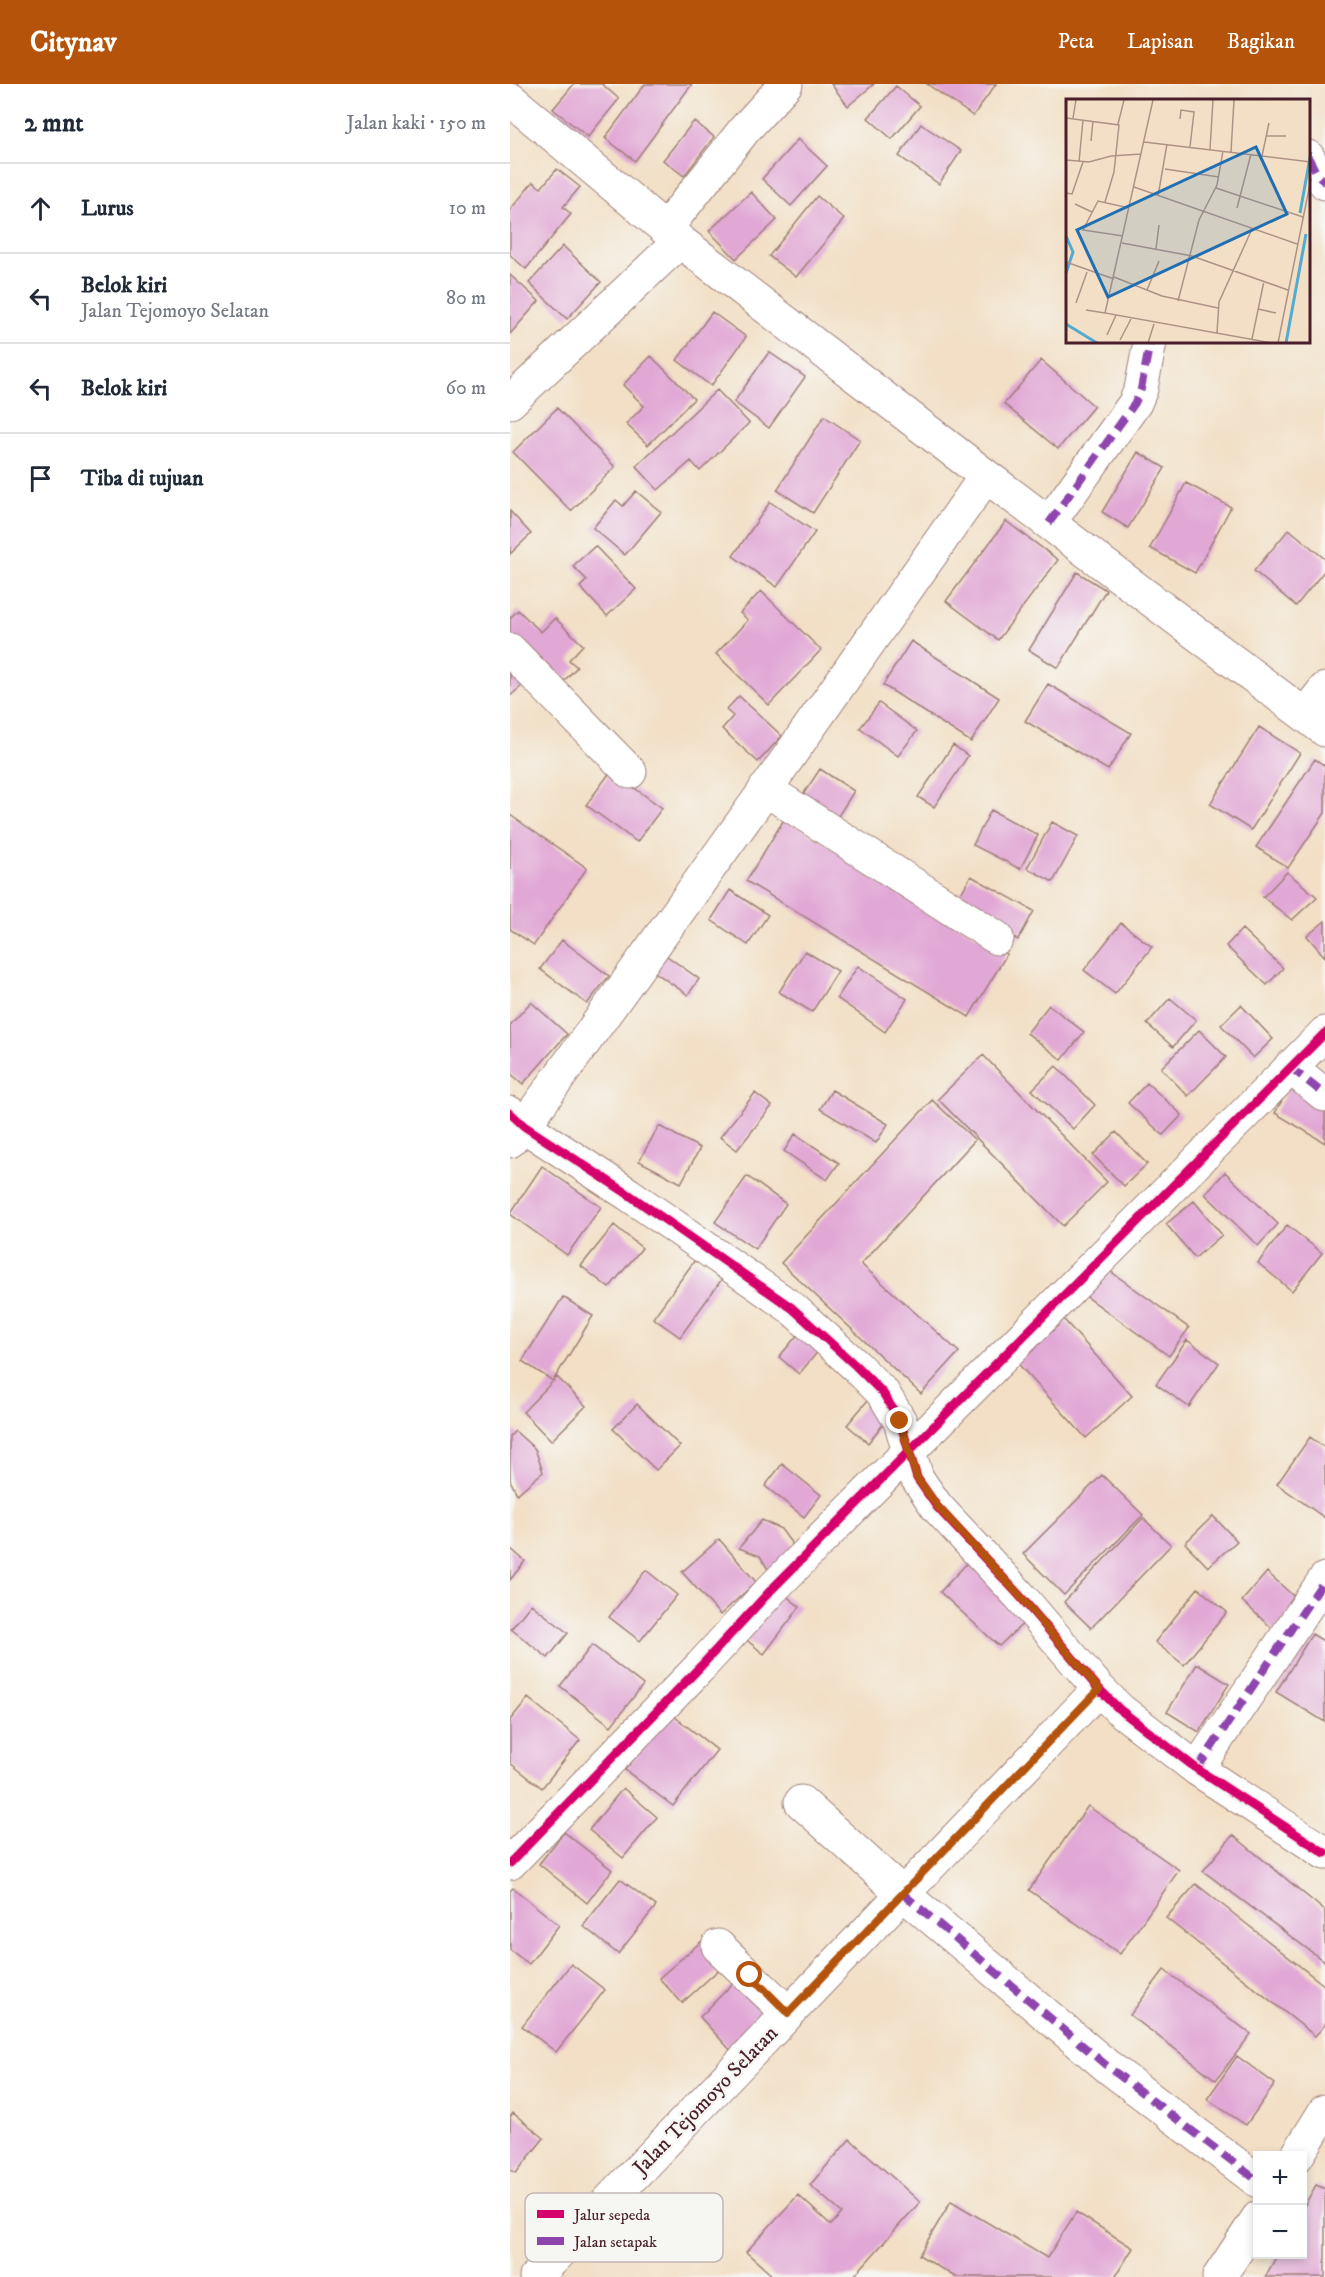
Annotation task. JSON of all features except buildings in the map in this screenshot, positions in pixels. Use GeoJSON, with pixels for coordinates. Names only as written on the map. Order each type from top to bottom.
{"type":"FeatureCollection","features":[{"type":"Feature","properties":{"kind":"street"},"geometry":{"type":"LineString","coordinates":[[510,402],[673,234],[745,129],[786,84]]}},
{"type":"Feature","properties":{"kind":"street"},"geometry":{"type":"LineString","coordinates":[[510,99],[673,234],[986,476],[1315,722],[1325,689]]}},
{"type":"Feature","properties":{"kind":"street"},"geometry":{"type":"LineString","coordinates":[[1310,161],[1325,183]]}},
{"type":"Feature","properties":{"kind":"street"},"geometry":{"type":"LineString","coordinates":[[1049,523],[1135,403],[1141,389],[1150,344]]}},
{"type":"Feature","properties":{"kind":"street"},"geometry":{"type":"LineString","coordinates":[[986,476],[765,789],[515,1127],[628,1194],[792,1308],[884,1393],[900,1421],[917,1478],[938,1507],[1019,1595],[1099,1689],[1119,1708],[1197,1769],[1325,1852]]}},
{"type":"Feature","properties":{"kind":"street"},"geometry":{"type":"LineString","coordinates":[[510,650],[630,772]]}},
{"type":"Feature","properties":{"kind":"street"},"geometry":{"type":"LineString","coordinates":[[765,789],[998,938]]}},
{"type":"Feature","properties":{"kind":"street"},"geometry":{"type":"LineString","coordinates":[[512,1858],[693,1674],[772,1589],[1325,1033]]}},
{"type":"Feature","properties":{"kind":"street"},"geometry":{"type":"LineString","coordinates":[[1290,1067],[1325,1095]]}},
{"type":"Feature","properties":{"kind":"street"},"geometry":{"type":"LineString","coordinates":[[1197,1769],[1325,1579]]}},
{"type":"Feature","properties":{"kind":"street","name":"Jalan Tejomoyo Selatan"},"geometry":{"type":"LineString","coordinates":[[616,2193],[1099,1689]]}},
{"type":"Feature","properties":{"kind":"street"},"geometry":{"type":"LineString","coordinates":[[801,1802],[902,1893],[1107,2066],[1253,2178]]}},
{"type":"Feature","properties":{"kind":"street"},"geometry":{"type":"LineString","coordinates":[[718,1946],[788,2013]]}},
{"type":"Feature","properties":{"kind":"street"},"geometry":{"type":"LineString","coordinates":[[1300,2151],[1325,2111]]}},
{"type":"Feature","properties":{"kind":"street"},"geometry":{"type":"LineString","coordinates":[[1219,2277],[1253,2224]]}},
{"type":"Feature","properties":{"kind":"street","name":"Jalan Tejomoyo Selatan"},"geometry":{"type":"LineString","coordinates":[[536,2277],[550,2262]]}},
{"type":"Feature","properties":{"kind":"marked path"},"geometry":{"type":"LineString","coordinates":[[1310,161],[1325,183]]}},
{"type":"Feature","properties":{"kind":"marked path"},"geometry":{"type":"LineString","coordinates":[[1049,523],[1135,403],[1141,389],[1150,344]]}},
{"type":"Feature","properties":{"kind":"marked path"},"geometry":{"type":"LineString","coordinates":[[1290,1067],[1325,1095]]}},
{"type":"Feature","properties":{"kind":"marked path"},"geometry":{"type":"LineString","coordinates":[[1197,1769],[1325,1579]]}},
{"type":"Feature","properties":{"kind":"marked path"},"geometry":{"type":"LineString","coordinates":[[902,1893],[1107,2066],[1253,2177]]}},
{"type":"Feature","properties":{"kind":"cycle path"},"geometry":{"type":"LineString","coordinates":[[510,1863],[701,1666],[772,1589],[1325,1033]]}},
{"type":"Feature","properties":{"kind":"cycle path"},"geometry":{"type":"LineString","coordinates":[[510,1113],[524,1126],[628,1194],[792,1308],[856,1366],[883,1393],[900,1421],[917,1478],[937,1507],[1019,1595],[1099,1689],[1119,1709],[1197,1769],[1325,1853]]}},
{"type":"Feature","properties":{"kind":"route"},"geometry":{"type":"LineString","coordinates":[[750,1975],[788,2013],[1099,1689],[1075,1658],[938,1507],[917,1478],[900,1421]]}}]}
